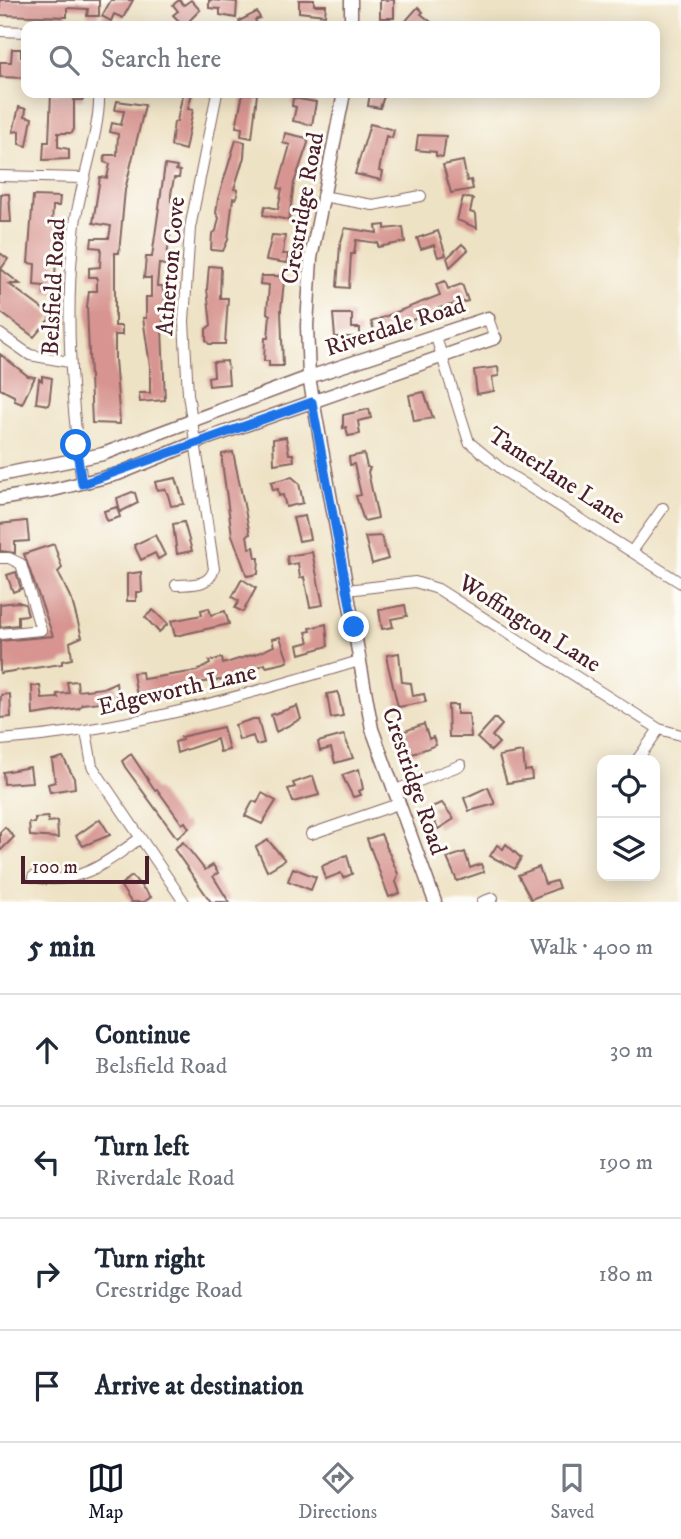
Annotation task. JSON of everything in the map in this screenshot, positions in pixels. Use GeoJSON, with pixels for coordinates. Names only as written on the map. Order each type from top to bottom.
{"type":"FeatureCollection","features":[{"type":"Feature","properties":{"kind":"street"},"geometry":{"type":"LineString","coordinates":[[351,0],[351,21]]}},
{"type":"Feature","properties":{"kind":"street"},"geometry":{"type":"LineString","coordinates":[[0,32],[21,32]]}},
{"type":"Feature","properties":{"kind":"street","name":"Belsfield Road"},"geometry":{"type":"LineString","coordinates":[[82,484],[69,362],[70,268],[82,178],[99,98]]}},
{"type":"Feature","properties":{"kind":"street","name":"Atherton Cove"},"geometry":{"type":"LineString","coordinates":[[176,585],[203,583],[212,575],[214,569],[194,443],[184,342],[187,260],[198,183],[216,98]]}},
{"type":"Feature","properties":{"kind":"street","name":"Crestridge Road"},"geometry":{"type":"LineString","coordinates":[[343,98],[322,196],[308,293],[309,377],[372,729],[435,902]]}},
{"type":"Feature","properties":{"kind":"street"},"geometry":{"type":"LineString","coordinates":[[0,176],[82,178]]}},
{"type":"Feature","properties":{"kind":"street"},"geometry":{"type":"LineString","coordinates":[[322,196],[373,205],[421,196]]}},
{"type":"Feature","properties":{"kind":"street","name":"Riverdale Road"},"geometry":{"type":"LineString","coordinates":[[0,475],[79,461],[122,448],[309,377],[488,318],[495,338],[194,443],[118,474],[82,484],[0,499]]}},
{"type":"Feature","properties":{"kind":"street"},"geometry":{"type":"LineString","coordinates":[[0,334],[30,355],[69,362]]}},
{"type":"Feature","properties":{"kind":"street","name":"Tamerlane Lane"},"geometry":{"type":"LineString","coordinates":[[435,334],[469,442],[504,471],[681,583]]}},
{"type":"Feature","properties":{"kind":"street"},"geometry":{"type":"LineString","coordinates":[[632,550],[663,508]]}},
{"type":"Feature","properties":{"kind":"street"},"geometry":{"type":"LineString","coordinates":[[0,558],[9,558],[21,564],[41,630],[0,634]]}},
{"type":"Feature","properties":{"kind":"street","name":"Woffington Lane"},"geometry":{"type":"LineString","coordinates":[[347,590],[415,582],[438,589],[659,729],[681,735]]}},
{"type":"Feature","properties":{"kind":"street","name":"Edgeworth Lane"},"geometry":{"type":"LineString","coordinates":[[0,740],[86,731],[243,697],[359,661]]}},
{"type":"Feature","properties":{"kind":"street"},"geometry":{"type":"LineString","coordinates":[[641,755],[659,729]]}},
{"type":"Feature","properties":{"kind":"street"},"geometry":{"type":"LineString","coordinates":[[86,731],[92,766],[184,902]]}},
{"type":"Feature","properties":{"kind":"street"},"geometry":{"type":"LineString","coordinates":[[393,791],[461,765]]}},
{"type":"Feature","properties":{"kind":"street"},"geometry":{"type":"LineString","coordinates":[[311,834],[398,804]]}},
{"type":"Feature","properties":{"kind":"street"},"geometry":{"type":"LineString","coordinates":[[33,877],[59,879],[92,871],[141,838]]}},
{"type":"Feature","properties":{"kind":"street"},"geometry":{"type":"LineString","coordinates":[[482,902],[493,898]]}},
{"type":"Feature","properties":{"kind":"building"},"geometry":{"type":"Polygon","coordinates":[[[0,0],[99,0],[99,16],[87,16],[88,9],[67,8],[67,17],[0,15],[0,0]]]}},
{"type":"Feature","properties":{"kind":"building"},"geometry":{"type":"Polygon","coordinates":[[[111,0],[133,0],[123,18],[114,14],[111,21],[102,16],[111,0]]]}},
{"type":"Feature","properties":{"kind":"building"},"geometry":{"type":"Polygon","coordinates":[[[179,0],[184,5],[191,0],[200,10],[189,21],[179,21],[173,15],[178,11],[173,5],[179,0]]]}},
{"type":"Feature","properties":{"kind":"building"},"geometry":{"type":"Polygon","coordinates":[[[209,0],[237,2],[236,18],[220,15],[220,9],[209,8],[209,0]]]}},
{"type":"Feature","properties":{"kind":"building"},"geometry":{"type":"Polygon","coordinates":[[[299,0],[314,0],[314,5],[326,5],[325,15],[299,12],[299,0]]]}},
{"type":"Feature","properties":{"kind":"building"},"geometry":{"type":"Polygon","coordinates":[[[380,0],[394,0],[394,18],[380,18],[380,0]]]}},
{"type":"Feature","properties":{"kind":"building"},"geometry":{"type":"Polygon","coordinates":[[[418,7],[423,12],[421,14],[430,21],[406,21],[418,7]]]}},
{"type":"Feature","properties":{"kind":"building"},"geometry":{"type":"Polygon","coordinates":[[[257,12],[260,18],[256,21],[239,21],[257,12]]]}},
{"type":"Feature","properties":{"kind":"building"},"geometry":{"type":"Polygon","coordinates":[[[12,49],[21,49],[21,78],[0,77],[0,62],[11,62],[12,49]]]}},
{"type":"Feature","properties":{"kind":"building"},"geometry":{"type":"Polygon","coordinates":[[[51,98],[83,98],[74,100],[72,133],[58,133],[58,147],[69,149],[69,159],[43,160],[44,142],[49,142],[51,98]]]}},
{"type":"Feature","properties":{"kind":"building"},"geometry":{"type":"Polygon","coordinates":[[[182,98],[191,98],[188,109],[193,110],[185,150],[171,146],[174,122],[177,121],[182,98]]]}},
{"type":"Feature","properties":{"kind":"building"},"geometry":{"type":"Polygon","coordinates":[[[242,98],[257,98],[252,138],[241,136],[242,128],[236,127],[242,98]]]}},
{"type":"Feature","properties":{"kind":"building"},"geometry":{"type":"Polygon","coordinates":[[[293,98],[316,102],[312,125],[293,121],[296,107],[292,106],[293,98]]]}},
{"type":"Feature","properties":{"kind":"building"},"geometry":{"type":"Polygon","coordinates":[[[369,98],[383,98],[380,108],[368,106],[369,98]]]}},
{"type":"Feature","properties":{"kind":"building"},"geometry":{"type":"Polygon","coordinates":[[[117,101],[145,105],[125,190],[119,253],[115,253],[115,326],[122,326],[122,335],[115,335],[120,424],[92,423],[87,307],[89,291],[97,291],[97,277],[89,277],[89,268],[100,267],[101,248],[91,247],[92,238],[109,238],[111,226],[93,223],[100,177],[107,178],[110,164],[104,162],[105,155],[117,155],[118,134],[110,132],[112,123],[121,125],[124,111],[115,110],[117,101]]]}},
{"type":"Feature","properties":{"kind":"building"},"geometry":{"type":"Polygon","coordinates":[[[19,107],[26,109],[25,116],[32,118],[27,146],[19,144],[19,131],[13,132],[19,107]]]}},
{"type":"Feature","properties":{"kind":"building"},"geometry":{"type":"Polygon","coordinates":[[[370,124],[394,130],[392,138],[386,136],[379,171],[383,172],[381,180],[355,174],[370,124]]]}},
{"type":"Feature","properties":{"kind":"building"},"geometry":{"type":"Polygon","coordinates":[[[285,133],[307,138],[308,143],[294,183],[289,220],[263,215],[265,206],[278,209],[282,189],[278,188],[290,145],[283,143],[285,133]]]}},
{"type":"Feature","properties":{"kind":"building"},"geometry":{"type":"Polygon","coordinates":[[[418,135],[446,136],[443,157],[436,156],[436,152],[416,150],[418,135]]]}},
{"type":"Feature","properties":{"kind":"building"},"geometry":{"type":"Polygon","coordinates":[[[236,140],[245,142],[244,157],[234,189],[238,190],[236,199],[233,198],[228,240],[223,251],[211,250],[212,234],[216,231],[219,218],[216,213],[218,199],[236,140]]]}},
{"type":"Feature","properties":{"kind":"building"},"geometry":{"type":"Polygon","coordinates":[[[463,161],[467,181],[471,180],[473,189],[451,193],[443,165],[463,161]]]}},
{"type":"Feature","properties":{"kind":"building"},"geometry":{"type":"Polygon","coordinates":[[[165,165],[177,167],[176,170],[180,171],[179,178],[174,178],[171,194],[171,201],[174,202],[166,265],[159,264],[157,286],[162,286],[165,297],[162,330],[165,400],[140,402],[139,393],[150,393],[150,365],[143,318],[146,318],[146,297],[151,297],[151,278],[144,278],[146,257],[152,257],[165,165]]]}},
{"type":"Feature","properties":{"kind":"building"},"geometry":{"type":"Polygon","coordinates":[[[1,194],[9,194],[11,222],[0,222],[1,194]]]}},
{"type":"Feature","properties":{"kind":"building"},"geometry":{"type":"Polygon","coordinates":[[[33,196],[60,197],[59,206],[53,206],[52,224],[58,225],[54,294],[44,294],[44,286],[34,285],[35,264],[28,263],[33,196]]]}},
{"type":"Feature","properties":{"kind":"building"},"geometry":{"type":"Polygon","coordinates":[[[463,197],[473,199],[470,212],[476,214],[477,228],[457,220],[463,197]]]}},
{"type":"Feature","properties":{"kind":"building"},"geometry":{"type":"Polygon","coordinates":[[[385,225],[385,229],[403,227],[405,242],[378,247],[378,243],[356,240],[354,254],[351,254],[349,288],[337,287],[340,245],[345,228],[377,233],[376,226],[385,225]]]}},
{"type":"Feature","properties":{"kind":"building"},"geometry":{"type":"Polygon","coordinates":[[[438,231],[446,255],[438,257],[434,245],[421,249],[417,238],[438,231]]]}},
{"type":"Feature","properties":{"kind":"building"},"geometry":{"type":"Polygon","coordinates":[[[272,235],[285,236],[283,254],[288,254],[287,263],[266,260],[272,235]]]}},
{"type":"Feature","properties":{"kind":"building"},"geometry":{"type":"Polygon","coordinates":[[[462,244],[468,250],[450,267],[447,258],[462,244]]]}},
{"type":"Feature","properties":{"kind":"building"},"geometry":{"type":"Polygon","coordinates":[[[0,253],[8,259],[1,269],[20,284],[9,284],[52,316],[34,337],[0,312],[0,253]]]}},
{"type":"Feature","properties":{"kind":"building"},"geometry":{"type":"Polygon","coordinates":[[[209,266],[221,267],[220,298],[228,298],[225,344],[209,344],[206,340],[206,329],[211,325],[207,289],[209,266]]]}},
{"type":"Feature","properties":{"kind":"building"},"geometry":{"type":"Polygon","coordinates":[[[261,276],[282,276],[284,281],[281,310],[283,366],[269,366],[269,361],[264,361],[270,315],[267,313],[269,285],[260,284],[261,276]]]}},
{"type":"Feature","properties":{"kind":"building"},"geometry":{"type":"Polygon","coordinates":[[[445,281],[448,289],[462,284],[468,301],[435,309],[426,315],[375,333],[371,322],[440,295],[436,284],[445,281]]]}},
{"type":"Feature","properties":{"kind":"building"},"geometry":{"type":"Polygon","coordinates":[[[333,314],[352,314],[352,328],[360,328],[360,337],[335,337],[333,314]]]}},
{"type":"Feature","properties":{"kind":"building"},"geometry":{"type":"Polygon","coordinates":[[[0,354],[28,376],[35,377],[22,404],[15,401],[14,396],[0,389],[0,354]]]}},
{"type":"Feature","properties":{"kind":"building"},"geometry":{"type":"Polygon","coordinates":[[[227,361],[229,384],[209,386],[208,377],[214,376],[213,362],[227,361]]]}},
{"type":"Feature","properties":{"kind":"building"},"geometry":{"type":"Polygon","coordinates":[[[498,367],[499,376],[492,377],[494,391],[477,394],[474,370],[498,367]]]}},
{"type":"Feature","properties":{"kind":"building"},"geometry":{"type":"Polygon","coordinates":[[[42,376],[52,378],[49,405],[36,403],[39,379],[42,381],[42,376]]]}},
{"type":"Feature","properties":{"kind":"building"},"geometry":{"type":"Polygon","coordinates":[[[424,392],[433,418],[414,421],[409,395],[424,392]]]}},
{"type":"Feature","properties":{"kind":"building"},"geometry":{"type":"Polygon","coordinates":[[[369,409],[371,418],[358,421],[360,434],[348,436],[346,427],[343,428],[343,415],[369,409]]]}},
{"type":"Feature","properties":{"kind":"building"},"geometry":{"type":"Polygon","coordinates":[[[286,437],[289,454],[293,454],[294,461],[274,464],[273,439],[286,437]]]}},
{"type":"Feature","properties":{"kind":"building"},"geometry":{"type":"Polygon","coordinates":[[[233,452],[250,534],[247,535],[249,548],[254,547],[256,558],[259,558],[258,574],[247,576],[232,535],[222,462],[222,454],[233,452]]]}},
{"type":"Feature","properties":{"kind":"building"},"geometry":{"type":"Polygon","coordinates":[[[364,454],[367,467],[370,468],[368,472],[378,518],[364,521],[356,496],[361,495],[354,464],[350,465],[349,457],[364,454]]]}},
{"type":"Feature","properties":{"kind":"building"},"geometry":{"type":"Polygon","coordinates":[[[292,477],[299,483],[303,503],[286,507],[283,495],[279,496],[278,489],[273,490],[271,482],[292,477]]]}},
{"type":"Feature","properties":{"kind":"building"},"geometry":{"type":"Polygon","coordinates":[[[176,478],[184,504],[171,506],[165,489],[157,490],[155,482],[176,478]]]}},
{"type":"Feature","properties":{"kind":"building"},"geometry":{"type":"Polygon","coordinates":[[[135,493],[138,503],[120,512],[117,498],[135,493]]]}},
{"type":"Feature","properties":{"kind":"building"},"geometry":{"type":"Polygon","coordinates":[[[117,507],[120,517],[107,521],[104,511],[117,507]]]}},
{"type":"Feature","properties":{"kind":"building"},"geometry":{"type":"Polygon","coordinates":[[[305,516],[310,539],[299,541],[293,518],[305,516]]]}},
{"type":"Feature","properties":{"kind":"building"},"geometry":{"type":"Polygon","coordinates":[[[27,521],[29,541],[15,542],[15,553],[0,551],[0,524],[27,521]]]}},
{"type":"Feature","properties":{"kind":"building"},"geometry":{"type":"Polygon","coordinates":[[[184,522],[192,551],[177,554],[173,524],[184,522]]]}},
{"type":"Feature","properties":{"kind":"building"},"geometry":{"type":"Polygon","coordinates":[[[155,535],[165,555],[158,559],[155,553],[141,560],[134,545],[155,535]]]}},
{"type":"Feature","properties":{"kind":"building"},"geometry":{"type":"Polygon","coordinates":[[[381,536],[388,559],[372,564],[365,537],[381,536]]]}},
{"type":"Feature","properties":{"kind":"building"},"geometry":{"type":"Polygon","coordinates":[[[54,544],[62,568],[58,572],[72,601],[82,637],[70,642],[72,659],[62,661],[62,664],[0,673],[0,641],[53,636],[24,554],[54,544]]]}},
{"type":"Feature","properties":{"kind":"building"},"geometry":{"type":"Polygon","coordinates":[[[312,552],[323,605],[310,607],[304,577],[300,578],[298,563],[288,565],[287,556],[312,552]]]}},
{"type":"Feature","properties":{"kind":"building"},"geometry":{"type":"Polygon","coordinates":[[[16,572],[21,589],[13,592],[7,575],[16,572]]]}},
{"type":"Feature","properties":{"kind":"building"},"geometry":{"type":"Polygon","coordinates":[[[141,572],[142,592],[136,592],[136,601],[127,601],[127,574],[141,572]]]}},
{"type":"Feature","properties":{"kind":"building"},"geometry":{"type":"Polygon","coordinates":[[[242,579],[256,588],[243,612],[235,608],[239,601],[232,597],[242,579]]]}},
{"type":"Feature","properties":{"kind":"building"},"geometry":{"type":"Polygon","coordinates":[[[0,604],[25,604],[28,615],[18,616],[18,625],[0,627],[0,604]]]}},
{"type":"Feature","properties":{"kind":"building"},"geometry":{"type":"Polygon","coordinates":[[[405,605],[407,616],[391,619],[393,627],[382,629],[379,610],[405,605]]]}},
{"type":"Feature","properties":{"kind":"building"},"geometry":{"type":"Polygon","coordinates":[[[209,608],[211,615],[225,611],[229,624],[175,636],[171,621],[202,615],[201,610],[209,608]]]}},
{"type":"Feature","properties":{"kind":"building"},"geometry":{"type":"Polygon","coordinates":[[[153,610],[168,624],[159,632],[145,617],[153,610]]]}},
{"type":"Feature","properties":{"kind":"building"},"geometry":{"type":"Polygon","coordinates":[[[326,624],[328,646],[300,654],[298,645],[309,642],[306,632],[311,631],[310,628],[326,624]]]}},
{"type":"Feature","properties":{"kind":"building"},"geometry":{"type":"Polygon","coordinates":[[[280,637],[288,661],[284,663],[266,667],[265,664],[233,678],[191,684],[180,692],[164,695],[163,691],[137,696],[133,673],[142,672],[143,679],[197,671],[210,664],[209,661],[222,658],[223,664],[261,652],[274,646],[272,639],[280,637]]]}},
{"type":"Feature","properties":{"kind":"building"},"geometry":{"type":"Polygon","coordinates":[[[399,653],[402,682],[411,683],[413,696],[424,694],[426,702],[398,707],[387,655],[399,653]]]}},
{"type":"Feature","properties":{"kind":"building"},"geometry":{"type":"Polygon","coordinates":[[[77,681],[78,691],[103,688],[116,682],[118,704],[109,705],[108,701],[82,704],[79,708],[33,715],[32,686],[40,686],[42,699],[58,698],[57,694],[69,693],[67,682],[77,681]]]}},
{"type":"Feature","properties":{"kind":"building"},"geometry":{"type":"Polygon","coordinates":[[[338,692],[343,716],[331,718],[327,694],[338,692]]]}},
{"type":"Feature","properties":{"kind":"building"},"geometry":{"type":"Polygon","coordinates":[[[10,694],[11,717],[0,718],[1,695],[10,694]]]}},
{"type":"Feature","properties":{"kind":"building"},"geometry":{"type":"Polygon","coordinates":[[[448,705],[457,705],[457,714],[469,714],[471,737],[449,737],[448,705]]]}},
{"type":"Feature","properties":{"kind":"building"},"geometry":{"type":"Polygon","coordinates":[[[297,706],[301,719],[276,732],[271,715],[297,706]]]}},
{"type":"Feature","properties":{"kind":"building"},"geometry":{"type":"Polygon","coordinates":[[[495,718],[502,725],[492,736],[499,743],[491,751],[477,738],[495,718]]]}},
{"type":"Feature","properties":{"kind":"building"},"geometry":{"type":"Polygon","coordinates":[[[258,719],[264,743],[256,745],[253,736],[239,740],[235,725],[258,719]]]}},
{"type":"Feature","properties":{"kind":"building"},"geometry":{"type":"Polygon","coordinates":[[[424,724],[429,739],[433,737],[436,745],[410,755],[402,732],[424,724]]]}},
{"type":"Feature","properties":{"kind":"building"},"geometry":{"type":"Polygon","coordinates":[[[223,727],[229,750],[220,752],[217,739],[177,753],[175,742],[182,740],[181,737],[223,727]]]}},
{"type":"Feature","properties":{"kind":"building"},"geometry":{"type":"Polygon","coordinates":[[[344,735],[353,758],[335,763],[331,748],[320,751],[318,742],[344,735]]]}},
{"type":"Feature","properties":{"kind":"building"},"geometry":{"type":"Polygon","coordinates":[[[523,752],[525,771],[531,770],[532,779],[507,783],[499,756],[523,752]]]}},
{"type":"Feature","properties":{"kind":"building"},"geometry":{"type":"Polygon","coordinates":[[[131,754],[155,790],[157,789],[182,824],[185,822],[189,828],[177,838],[125,767],[122,761],[131,754]]]}},
{"type":"Feature","properties":{"kind":"building"},"geometry":{"type":"Polygon","coordinates":[[[63,757],[74,778],[75,788],[50,792],[48,784],[55,782],[52,760],[63,757]]]}},
{"type":"Feature","properties":{"kind":"building"},"geometry":{"type":"Polygon","coordinates":[[[30,767],[32,782],[4,784],[3,772],[30,767]]]}},
{"type":"Feature","properties":{"kind":"building"},"geometry":{"type":"Polygon","coordinates":[[[359,769],[363,789],[359,791],[361,795],[353,797],[342,775],[359,769]]]}},
{"type":"Feature","properties":{"kind":"building"},"geometry":{"type":"Polygon","coordinates":[[[313,776],[319,795],[293,802],[288,789],[295,787],[293,783],[313,776]]]}},
{"type":"Feature","properties":{"kind":"building"},"geometry":{"type":"Polygon","coordinates":[[[488,787],[495,804],[469,811],[464,798],[488,787]]]}},
{"type":"Feature","properties":{"kind":"building"},"geometry":{"type":"Polygon","coordinates":[[[262,793],[276,801],[262,824],[245,816],[253,801],[257,803],[262,793]]]}},
{"type":"Feature","properties":{"kind":"building"},"geometry":{"type":"Polygon","coordinates":[[[442,803],[454,819],[438,829],[431,816],[434,814],[431,807],[442,803]]]}},
{"type":"Feature","properties":{"kind":"building"},"geometry":{"type":"Polygon","coordinates":[[[48,817],[48,822],[57,821],[58,838],[30,836],[29,823],[35,823],[35,818],[48,817]]]}},
{"type":"Feature","properties":{"kind":"building"},"geometry":{"type":"Polygon","coordinates":[[[100,819],[110,835],[83,846],[76,836],[100,819]]]}},
{"type":"Feature","properties":{"kind":"building"},"geometry":{"type":"Polygon","coordinates":[[[5,827],[14,837],[0,851],[0,832],[5,827]]]}},
{"type":"Feature","properties":{"kind":"building"},"geometry":{"type":"Polygon","coordinates":[[[381,834],[398,874],[396,882],[400,893],[389,897],[367,839],[381,834]]]}},
{"type":"Feature","properties":{"kind":"building"},"geometry":{"type":"Polygon","coordinates":[[[268,840],[285,860],[267,871],[256,847],[268,840]]]}},
{"type":"Feature","properties":{"kind":"building"},"geometry":{"type":"Polygon","coordinates":[[[183,842],[205,870],[213,865],[218,873],[213,876],[229,902],[211,902],[174,849],[183,842]]]}},
{"type":"Feature","properties":{"kind":"building"},"geometry":{"type":"Polygon","coordinates":[[[506,844],[521,858],[515,869],[490,856],[497,845],[503,849],[506,844]]]}},
{"type":"Feature","properties":{"kind":"building"},"geometry":{"type":"Polygon","coordinates":[[[465,852],[470,868],[481,864],[484,872],[457,881],[447,858],[465,852]]]}},
{"type":"Feature","properties":{"kind":"building"},"geometry":{"type":"Polygon","coordinates":[[[347,855],[352,874],[343,878],[341,873],[326,879],[322,866],[347,855]]]}},
{"type":"Feature","properties":{"kind":"building"},"geometry":{"type":"Polygon","coordinates":[[[539,867],[545,884],[556,881],[559,888],[531,899],[518,875],[539,867]]]}},
{"type":"Feature","properties":{"kind":"building"},"geometry":{"type":"Polygon","coordinates":[[[293,868],[316,877],[311,890],[288,881],[293,868]]]}},
{"type":"Feature","properties":{"kind":"building"},"geometry":{"type":"Polygon","coordinates":[[[132,876],[151,897],[144,902],[131,902],[120,885],[132,876]]]}},
{"type":"Feature","properties":{"kind":"route"},"geometry":{"type":"LineString","coordinates":[[76,445],[82,484],[118,474],[194,443],[312,402],[354,627]]}}]}
